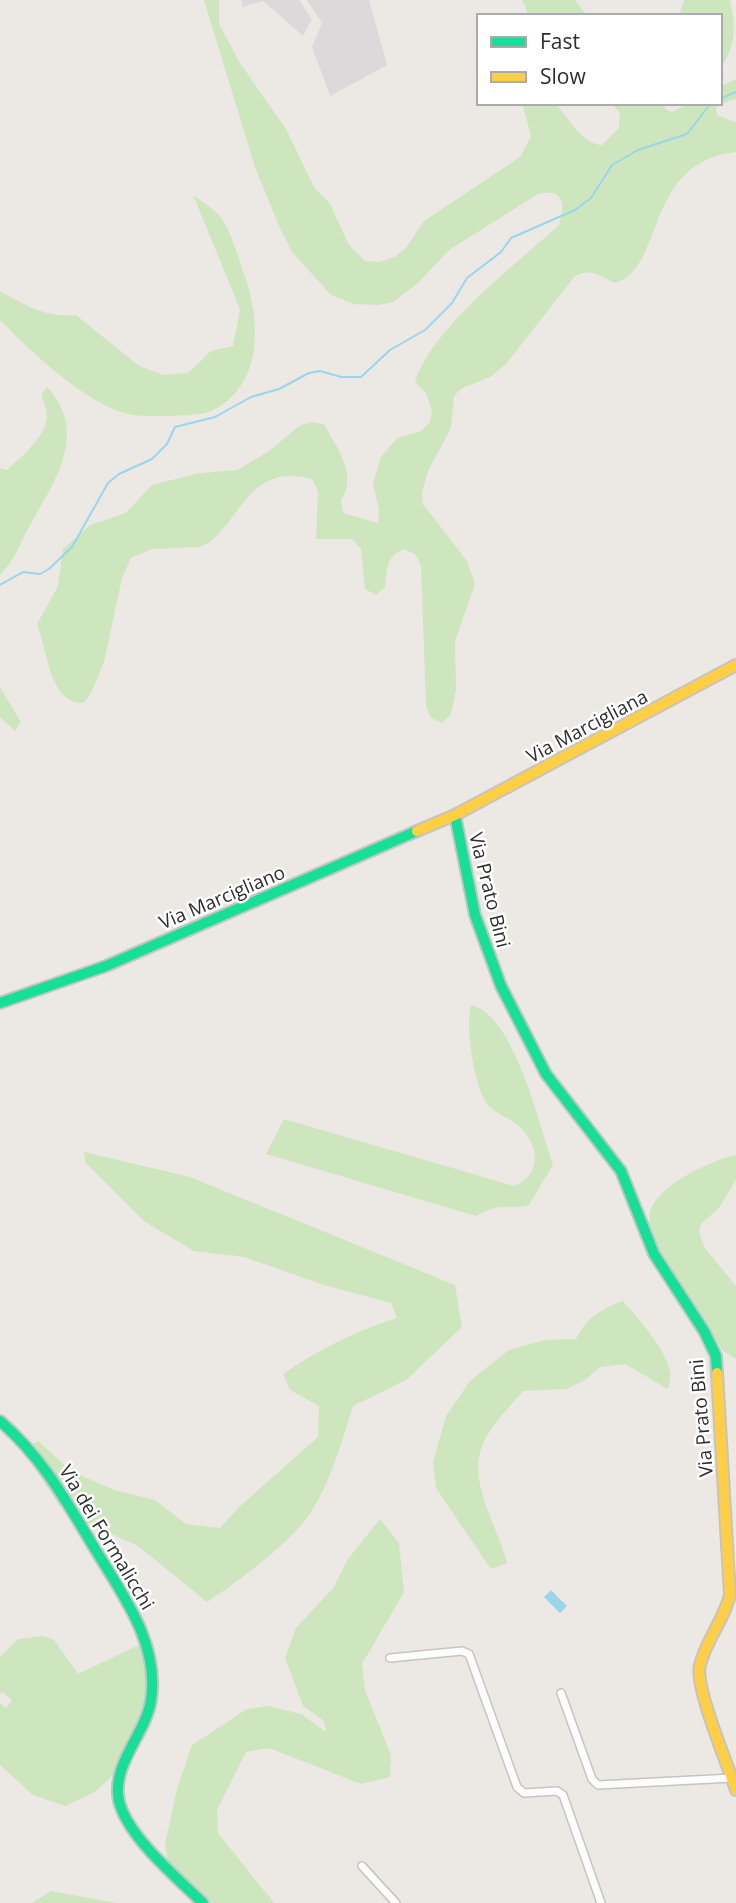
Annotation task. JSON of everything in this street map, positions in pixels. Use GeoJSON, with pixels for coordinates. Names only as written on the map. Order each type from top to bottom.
{"type":"FeatureCollection","features":[{"type":"Feature","properties":{"kind":"street","name":"Via Marcigliana"},"geometry":{"type":"LineString","coordinates":[[454,815],[736,665]]}},
{"type":"Feature","properties":{"kind":"street","name":"Via Marcigliano"},"geometry":{"type":"LineString","coordinates":[[0,1003],[106,966],[454,815]]}},
{"type":"Feature","properties":{"kind":"street","name":"Via Prato Bini"},"geometry":{"type":"LineString","coordinates":[[454,815],[475,915],[501,986],[546,1073],[621,1171],[654,1254],[705,1331],[715,1353],[730,1595],[725,1616],[700,1662],[698,1677],[736,1790]]}},
{"type":"Feature","properties":{"kind":"street","name":"Via dei Formalicchi"},"geometry":{"type":"LineString","coordinates":[[0,1421],[49,1471],[137,1619],[151,1670],[151,1699],[146,1721],[123,1771],[120,1800],[129,1821],[202,1903]]}},
{"type":"Feature","properties":{"kind":"street"},"geometry":{"type":"LineString","coordinates":[[390,1658],[462,1651],[469,1654],[517,1787],[524,1793],[557,1791],[564,1795],[601,1903]]}},
{"type":"Feature","properties":{"kind":"street"},"geometry":{"type":"LineString","coordinates":[[561,1693],[593,1781],[598,1786],[732,1779]]}},
{"type":"Feature","properties":{"kind":"street"},"geometry":{"type":"LineString","coordinates":[[362,1866],[396,1903]]}},
{"type":"Feature","properties":{"kind":"shaded area"},"geometry":{"type":"Polygon","coordinates":[[[241,0],[299,0],[312,19],[303,36],[263,1],[243,7],[241,0]]]}},
{"type":"Feature","properties":{"kind":"shaded area"},"geometry":{"type":"Polygon","coordinates":[[[307,0],[369,0],[387,65],[330,96],[312,47],[322,23],[307,0]]]}},
{"type":"Feature","properties":{"kind":"green space"},"geometry":{"type":"Polygon","coordinates":[[[204,0],[219,0],[219,24],[240,63],[286,129],[314,187],[330,204],[349,245],[365,261],[379,262],[395,257],[405,249],[424,221],[520,157],[531,136],[523,105],[557,105],[582,135],[595,144],[602,145],[619,128],[620,113],[613,105],[664,105],[665,109],[672,112],[686,105],[719,105],[716,106],[717,115],[736,122],[736,152],[706,160],[685,175],[670,194],[642,258],[631,274],[614,283],[590,273],[575,276],[506,364],[490,377],[462,388],[454,396],[451,428],[428,471],[422,493],[423,504],[467,561],[475,584],[455,641],[456,690],[451,714],[442,723],[431,718],[426,706],[421,565],[415,554],[404,549],[398,552],[388,564],[385,587],[376,595],[365,589],[361,549],[352,539],[316,539],[318,491],[312,479],[292,476],[276,478],[262,484],[210,542],[199,547],[152,549],[131,558],[122,578],[104,662],[90,695],[83,703],[72,701],[63,694],[51,672],[37,624],[58,586],[63,549],[90,525],[126,513],[152,485],[200,473],[237,470],[269,451],[299,426],[311,422],[324,424],[347,471],[346,491],[341,500],[343,513],[378,523],[379,510],[373,483],[381,457],[397,438],[421,431],[430,422],[432,410],[426,393],[415,382],[424,362],[456,319],[558,226],[561,219],[562,206],[558,196],[538,194],[449,250],[418,283],[393,302],[379,305],[354,304],[331,295],[292,252],[255,167],[204,0]]]}},
{"type":"Feature","properties":{"kind":"green space"},"geometry":{"type":"Polygon","coordinates":[[[522,0],[575,0],[586,14],[528,14],[522,0]]]}},
{"type":"Feature","properties":{"kind":"green space"},"geometry":{"type":"Polygon","coordinates":[[[684,0],[730,0],[733,36],[722,66],[722,14],[680,14],[684,0]]]}},
{"type":"Feature","properties":{"kind":"green space"},"geometry":{"type":"Polygon","coordinates":[[[736,79],[736,99],[722,104],[722,86],[736,79]]]}},
{"type":"Feature","properties":{"kind":"green space"},"geometry":{"type":"Polygon","coordinates":[[[193,195],[216,212],[226,225],[253,309],[254,347],[250,365],[243,382],[232,396],[217,408],[198,414],[165,416],[120,412],[98,402],[68,381],[38,357],[0,320],[0,291],[27,306],[45,312],[76,315],[139,366],[163,375],[188,373],[211,351],[233,346],[240,309],[193,195]]]}},
{"type":"Feature","properties":{"kind":"green space"},"geometry":{"type":"Polygon","coordinates":[[[47,387],[59,404],[66,421],[64,456],[49,491],[13,557],[0,575],[0,468],[7,470],[43,431],[47,416],[41,394],[47,387]]]}},
{"type":"Feature","properties":{"kind":"green space"},"geometry":{"type":"Polygon","coordinates":[[[0,687],[21,722],[15,731],[0,717],[0,687]]]}},
{"type":"Feature","properties":{"kind":"green space"},"geometry":{"type":"Polygon","coordinates":[[[471,1005],[486,1013],[500,1028],[512,1050],[533,1100],[553,1165],[529,1205],[497,1208],[476,1216],[266,1154],[284,1119],[514,1186],[523,1181],[530,1175],[533,1167],[534,1150],[519,1126],[491,1108],[483,1097],[472,1056],[469,1027],[471,1005]]]}},
{"type":"Feature","properties":{"kind":"green space"},"geometry":{"type":"Polygon","coordinates":[[[84,1152],[190,1177],[455,1285],[462,1327],[406,1380],[353,1406],[329,1476],[309,1515],[276,1550],[207,1602],[138,1546],[77,1518],[59,1505],[31,1462],[29,1447],[38,1441],[71,1471],[114,1490],[155,1500],[186,1524],[220,1528],[239,1507],[318,1437],[319,1406],[290,1390],[283,1374],[338,1341],[397,1318],[391,1303],[324,1285],[244,1257],[194,1251],[145,1222],[85,1162],[84,1152]]]}},
{"type":"Feature","properties":{"kind":"green space"},"geometry":{"type":"Polygon","coordinates":[[[736,1155],[736,1180],[719,1208],[701,1224],[699,1232],[705,1248],[736,1286],[736,1359],[723,1351],[654,1246],[649,1221],[654,1203],[673,1184],[713,1162],[736,1155]]]}},
{"type":"Feature","properties":{"kind":"green space"},"geometry":{"type":"Polygon","coordinates":[[[623,1301],[651,1334],[663,1354],[670,1372],[668,1389],[625,1364],[600,1367],[585,1380],[566,1389],[523,1391],[492,1428],[480,1453],[478,1466],[482,1494],[507,1563],[491,1569],[436,1488],[433,1462],[446,1416],[470,1381],[509,1350],[544,1340],[576,1339],[595,1315],[623,1301]]]}},
{"type":"Feature","properties":{"kind":"green space"},"geometry":{"type":"Polygon","coordinates":[[[380,1519],[399,1543],[404,1592],[362,1664],[365,1690],[391,1755],[390,1777],[361,1784],[269,1748],[246,1752],[217,1810],[218,1833],[274,1903],[203,1903],[169,1868],[165,1844],[177,1789],[192,1745],[247,1709],[269,1706],[301,1714],[326,1732],[324,1721],[303,1706],[285,1658],[296,1628],[334,1587],[348,1559],[380,1519]]]}},
{"type":"Feature","properties":{"kind":"green space"},"geometry":{"type":"Polygon","coordinates":[[[43,1636],[54,1640],[78,1674],[145,1642],[152,1689],[125,1764],[95,1792],[65,1806],[33,1795],[0,1765],[0,1703],[6,1708],[12,1700],[2,1692],[0,1695],[0,1657],[18,1639],[43,1636]]]}},
{"type":"Feature","properties":{"kind":"green space"},"geometry":{"type":"Polygon","coordinates":[[[51,1891],[117,1903],[32,1903],[51,1891]]]}},
{"type":"Feature","properties":{"kind":"water"},"geometry":{"type":"Polygon","coordinates":[[[551,1590],[567,1606],[560,1613],[544,1597],[551,1590]]]}},
{"type":"Feature","properties":{"kind":"waterway"},"geometry":{"type":"LineString","coordinates":[[722,98],[736,92]]}},
{"type":"Feature","properties":{"kind":"waterway"},"geometry":{"type":"LineString","coordinates":[[0,585],[23,572],[40,574],[49,569],[72,547],[108,483],[119,474],[152,459],[167,444],[175,427],[215,417],[251,397],[279,389],[309,373],[320,371],[341,377],[361,377],[390,350],[425,330],[452,303],[467,278],[501,252],[511,238],[575,210],[591,198],[612,165],[638,150],[687,134],[709,105]]}},
{"type":"Feature","properties":{"kind":"traffic: fast"},"geometry":{"type":"LineString","coordinates":[[455,815],[475,915],[501,986],[546,1074],[621,1171],[654,1254],[704,1331],[716,1356],[717,1373]]}},
{"type":"Feature","properties":{"kind":"traffic: fast"},"geometry":{"type":"LineString","coordinates":[[0,1003],[106,966],[417,831]]}},
{"type":"Feature","properties":{"kind":"traffic: fast"},"geometry":{"type":"LineString","coordinates":[[0,1421],[40,1463],[62,1495],[125,1599],[144,1638],[150,1658],[151,1700],[143,1725],[120,1774],[119,1801],[142,1842],[203,1903]]}},
{"type":"Feature","properties":{"kind":"traffic: slow"},"geometry":{"type":"LineString","coordinates":[[417,831],[455,815],[736,665]]}},
{"type":"Feature","properties":{"kind":"traffic: slow"},"geometry":{"type":"LineString","coordinates":[[717,1373],[730,1595],[703,1656],[699,1675],[713,1726],[736,1790]]}}]}
